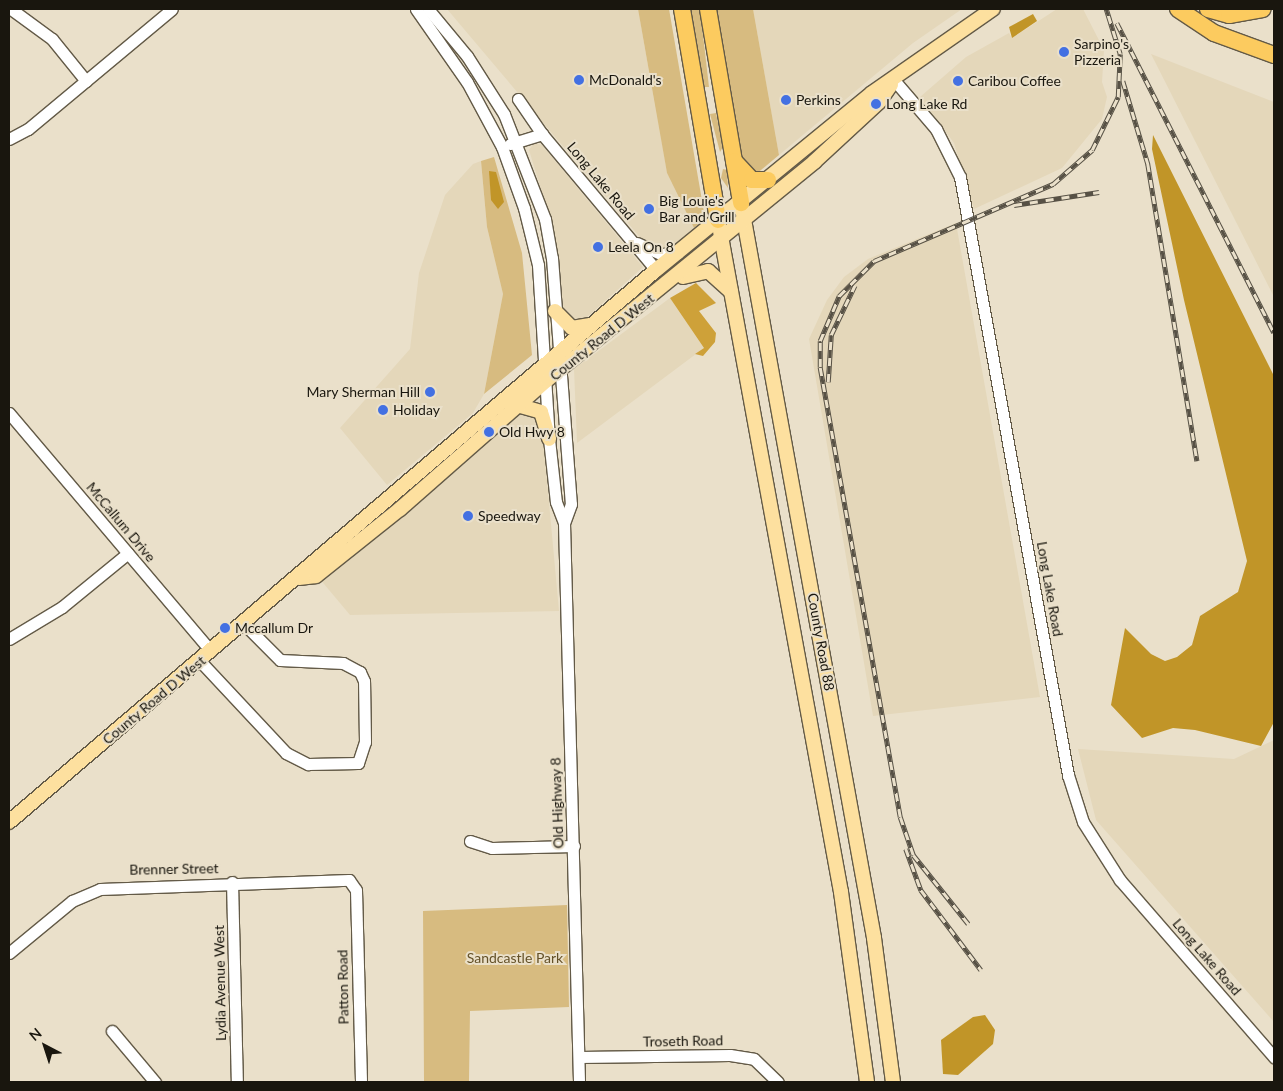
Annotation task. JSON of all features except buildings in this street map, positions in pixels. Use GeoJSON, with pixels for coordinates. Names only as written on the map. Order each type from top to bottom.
{"type":"FeatureCollection","features":[{"type":"Feature","properties":{"kind":"highway"},"geometry":{"type":"LineString","coordinates":[[682,9],[718,220]]}},
{"type":"Feature","properties":{"kind":"highway"},"geometry":{"type":"LineString","coordinates":[[708,9],[742,203]]}},
{"type":"Feature","properties":{"kind":"highway"},"geometry":{"type":"LineString","coordinates":[[1178,9],[1214,33],[1274,55]]}},
{"type":"Feature","properties":{"kind":"highway"},"geometry":{"type":"LineString","coordinates":[[1208,9],[1229,16],[1262,9]]}},
{"type":"Feature","properties":{"kind":"highway"},"geometry":{"type":"LineString","coordinates":[[734,160],[746,176],[756,182],[768,180]]}},
{"type":"Feature","properties":{"kind":"main road","name":"County Road D West"},"geometry":{"type":"LineString","coordinates":[[9,822],[298,578],[307,565],[656,270],[742,203],[941,41],[993,9]]}},
{"type":"Feature","properties":{"kind":"main road","name":"County Road D West"},"geometry":{"type":"LineString","coordinates":[[298,578],[323,570],[547,380],[746,220],[879,102],[894,80]]}},
{"type":"Feature","properties":{"kind":"main road","name":"County Road 88"},"geometry":{"type":"LineString","coordinates":[[742,203],[874,938],[893,1082]]}},
{"type":"Feature","properties":{"kind":"main road","name":"County Road 88"},"geometry":{"type":"LineString","coordinates":[[718,220],[841,892],[867,1082]]}},
{"type":"Feature","properties":{"kind":"main road"},"geometry":{"type":"LineString","coordinates":[[671,281],[708,271],[732,294]]}},
{"type":"Feature","properties":{"kind":"main road"},"geometry":{"type":"LineString","coordinates":[[556,311],[572,328],[591,324]]}},
{"type":"Feature","properties":{"kind":"main road"},"geometry":{"type":"LineString","coordinates":[[517,405],[541,412],[549,439]]}},
{"type":"Feature","properties":{"kind":"street"},"geometry":{"type":"LineString","coordinates":[[11,9],[52,39],[86,81]]}},
{"type":"Feature","properties":{"kind":"street"},"geometry":{"type":"LineString","coordinates":[[9,139],[28,129],[172,9]]}},
{"type":"Feature","properties":{"kind":"street","name":"Old Highway 8"},"geometry":{"type":"LineString","coordinates":[[416,9],[467,82],[502,147],[524,208],[538,266],[546,362],[549,439],[556,502],[564,523],[579,1082]]}},
{"type":"Feature","properties":{"kind":"street","name":"Old Highway 8"},"geometry":{"type":"LineString","coordinates":[[428,9],[467,56],[517,142],[545,219],[556,311],[571,504],[564,523]]}},
{"type":"Feature","properties":{"kind":"street","name":"Long Lake Road"},"geometry":{"type":"LineString","coordinates":[[894,80],[936,129],[960,177],[1078,809],[1115,873],[1274,1057]]}},
{"type":"Feature","properties":{"kind":"street","name":"Long Lake Road"},"geometry":{"type":"LineString","coordinates":[[518,99],[542,134],[656,270]]}},
{"type":"Feature","properties":{"kind":"street"},"geometry":{"type":"LineString","coordinates":[[502,147],[542,134]]}},
{"type":"Feature","properties":{"kind":"street"},"geometry":{"type":"LineString","coordinates":[[629,238],[661,254],[679,252]]}},
{"type":"Feature","properties":{"kind":"street","name":"McCallum Drive"},"geometry":{"type":"LineString","coordinates":[[9,413],[128,553],[206,656],[286,753],[308,764],[358,763],[365,742],[364,681],[360,672],[343,663],[280,660],[244,624]]}},
{"type":"Feature","properties":{"kind":"street"},"geometry":{"type":"LineString","coordinates":[[9,639],[62,607],[128,553]]}},
{"type":"Feature","properties":{"kind":"street"},"geometry":{"type":"LineString","coordinates":[[470,842],[492,848],[574,846]]}},
{"type":"Feature","properties":{"kind":"street","name":"Brenner Street"},"geometry":{"type":"LineString","coordinates":[[9,953],[72,902],[100,889],[232,882],[344,879],[356,890]]}},
{"type":"Feature","properties":{"kind":"street","name":"Lydia Avenue West"},"geometry":{"type":"LineString","coordinates":[[232,882],[237,1082]]}},
{"type":"Feature","properties":{"kind":"street","name":"Patton Road"},"geometry":{"type":"LineString","coordinates":[[356,890],[361,1082]]}},
{"type":"Feature","properties":{"kind":"street"},"geometry":{"type":"LineString","coordinates":[[112,1031],[155,1082]]}},
{"type":"Feature","properties":{"kind":"street","name":"Troseth Road"},"geometry":{"type":"LineString","coordinates":[[579,1057],[730,1055],[754,1059],[778,1082]]}},
{"type":"Feature","properties":{"kind":"shaded area"},"geometry":{"type":"Polygon","coordinates":[[[447,9],[638,9],[667,173],[694,228],[669,249],[643,241],[447,9]]]}},
{"type":"Feature","properties":{"kind":"shaded area"},"geometry":{"type":"Polygon","coordinates":[[[753,9],[962,9],[913,43],[779,155],[753,9]]]}},
{"type":"Feature","properties":{"kind":"shaded area"},"geometry":{"type":"Polygon","coordinates":[[[1057,9],[1083,9],[1104,50],[1102,82],[1107,97],[1102,119],[1062,168],[974,209],[954,143],[920,97],[966,57],[1009,33],[1012,38],[1057,9]]]}},
{"type":"Feature","properties":{"kind":"shaded area"},"geometry":{"type":"Polygon","coordinates":[[[1033,14],[1037,21],[1012,38],[1009,27],[1033,14]]]}},
{"type":"Feature","properties":{"kind":"shaded area"},"geometry":{"type":"Polygon","coordinates":[[[1151,54],[1274,102],[1274,297],[1151,54]]]}},
{"type":"Feature","properties":{"kind":"shaded area"},"geometry":{"type":"Polygon","coordinates":[[[1153,135],[1274,376],[1274,722],[1261,746],[1195,730],[1173,728],[1142,738],[1111,705],[1125,628],[1151,654],[1165,661],[1177,657],[1192,645],[1200,616],[1238,592],[1247,561],[1184,300],[1152,149],[1153,135]]]}},
{"type":"Feature","properties":{"kind":"shaded area"},"geometry":{"type":"Polygon","coordinates":[[[534,143],[542,145],[643,267],[584,320],[572,320],[564,311],[552,225],[529,150],[534,143]]]}},
{"type":"Feature","properties":{"kind":"shaded area"},"geometry":{"type":"Polygon","coordinates":[[[481,161],[487,227],[503,294],[484,394],[473,413],[387,485],[340,428],[410,349],[419,273],[445,195],[473,164],[481,161]]]}},
{"type":"Feature","properties":{"kind":"shaded area"},"geometry":{"type":"Polygon","coordinates":[[[489,171],[496,172],[504,202],[498,209],[491,200],[489,171]]]}},
{"type":"Feature","properties":{"kind":"shaded area"},"geometry":{"type":"Polygon","coordinates":[[[956,223],[1040,697],[873,716],[809,339],[827,300],[844,277],[868,259],[956,223]]]}},
{"type":"Feature","properties":{"kind":"shaded area"},"geometry":{"type":"Polygon","coordinates":[[[696,283],[716,303],[699,311],[716,333],[715,342],[703,356],[695,354],[704,348],[670,298],[696,283]]]}},
{"type":"Feature","properties":{"kind":"shaded area"},"geometry":{"type":"Polygon","coordinates":[[[670,298],[704,348],[577,443],[574,369],[670,298]]]}},
{"type":"Feature","properties":{"kind":"shaded area"},"geometry":{"type":"Polygon","coordinates":[[[522,413],[535,415],[542,426],[559,611],[350,615],[319,578],[522,413]]]}},
{"type":"Feature","properties":{"kind":"shaded area"},"geometry":{"type":"Polygon","coordinates":[[[1274,740],[1274,1022],[1096,820],[1078,749],[1234,759],[1274,740]]]}},
{"type":"Feature","properties":{"kind":"shaded area"},"geometry":{"type":"Polygon","coordinates":[[[985,1015],[995,1030],[993,1044],[958,1075],[943,1074],[941,1040],[973,1017],[985,1015]]]}},
{"type":"Feature","properties":{"kind":"green space"},"geometry":{"type":"Polygon","coordinates":[[[638,9],[669,9],[705,218],[694,228],[667,173],[638,9]]]}},
{"type":"Feature","properties":{"kind":"green space"},"geometry":{"type":"Polygon","coordinates":[[[688,9],[700,9],[709,87],[704,87],[688,9]]]}},
{"type":"Feature","properties":{"kind":"green space"},"geometry":{"type":"Polygon","coordinates":[[[716,9],[753,9],[779,155],[755,175],[743,165],[716,9]]]}},
{"type":"Feature","properties":{"kind":"green space"},"geometry":{"type":"Polygon","coordinates":[[[716,113],[723,147],[720,152],[710,114],[716,113]]]}},
{"type":"Feature","properties":{"kind":"green space"},"geometry":{"type":"Polygon","coordinates":[[[494,157],[522,253],[532,355],[484,394],[503,294],[487,227],[481,161],[494,157]]]}},
{"type":"Feature","properties":{"kind":"green space"},"geometry":{"type":"Polygon","coordinates":[[[723,169],[727,170],[728,188],[721,178],[723,169]]]}},
{"type":"Feature","properties":{"kind":"green space","name":"Sandcastle Park"},"geometry":{"type":"Polygon","coordinates":[[[567,905],[569,1007],[470,1011],[469,1082],[424,1082],[423,911],[567,905]]]}},
{"type":"Feature","properties":{"kind":"railway"},"geometry":{"type":"LineString","coordinates":[[968,924],[913,855],[900,817],[820,367],[820,341],[839,296],[874,261],[1053,184],[1092,150],[1118,97],[1120,54],[1106,9]]}},
{"type":"Feature","properties":{"kind":"railway"},"geometry":{"type":"LineString","coordinates":[[1117,23],[1274,333]]}},
{"type":"Feature","properties":{"kind":"railway"},"geometry":{"type":"LineString","coordinates":[[1123,81],[1148,164],[1197,461]]}},
{"type":"Feature","properties":{"kind":"railway"},"geometry":{"type":"LineString","coordinates":[[1014,205],[1099,192]]}},
{"type":"Feature","properties":{"kind":"railway"},"geometry":{"type":"LineString","coordinates":[[828,382],[831,335],[855,285]]}},
{"type":"Feature","properties":{"kind":"railway"},"geometry":{"type":"LineString","coordinates":[[906,849],[921,890],[981,970]]}},
{"type":"Feature","properties":{"kind":"place","name":"Sarpino's Pizzeria"},"geometry":{"type":"Point","coordinates":[1064,52]}},
{"type":"Feature","properties":{"kind":"place","name":"McDonald's"},"geometry":{"type":"Point","coordinates":[579,80]}},
{"type":"Feature","properties":{"kind":"place","name":"Caribou Coffee"},"geometry":{"type":"Point","coordinates":[958,81]}},
{"type":"Feature","properties":{"kind":"place","name":"Perkins"},"geometry":{"type":"Point","coordinates":[786,100]}},
{"type":"Feature","properties":{"kind":"place","name":"Long Lake Rd"},"geometry":{"type":"Point","coordinates":[876,104]}},
{"type":"Feature","properties":{"kind":"place","name":"Big Louie's Bar and Grill"},"geometry":{"type":"Point","coordinates":[649,209]}},
{"type":"Feature","properties":{"kind":"place","name":"Leela On 8"},"geometry":{"type":"Point","coordinates":[598,247]}},
{"type":"Feature","properties":{"kind":"place","name":"Mary Sherman Hill"},"geometry":{"type":"Point","coordinates":[430,392]}},
{"type":"Feature","properties":{"kind":"place","name":"Holiday"},"geometry":{"type":"Point","coordinates":[383,410]}},
{"type":"Feature","properties":{"kind":"place","name":"Old Hwy 8"},"geometry":{"type":"Point","coordinates":[489,432]}},
{"type":"Feature","properties":{"kind":"place","name":"Speedway"},"geometry":{"type":"Point","coordinates":[468,516]}},
{"type":"Feature","properties":{"kind":"place","name":"Mccallum Dr"},"geometry":{"type":"Point","coordinates":[225,628]}}]}
